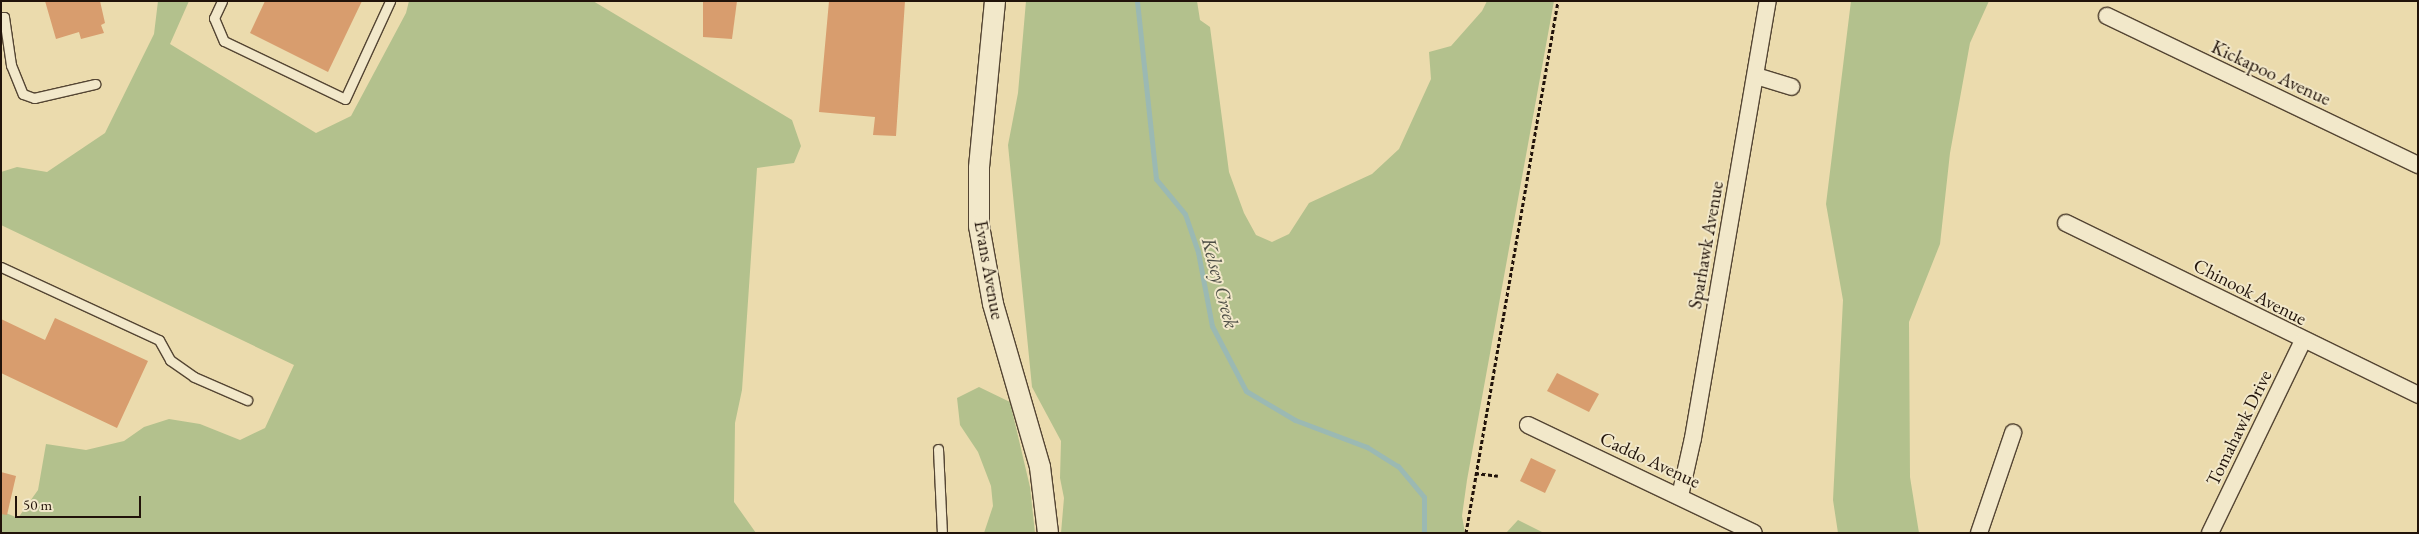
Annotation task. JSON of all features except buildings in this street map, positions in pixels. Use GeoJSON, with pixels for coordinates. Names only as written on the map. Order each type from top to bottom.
{"type":"FeatureCollection","features":[{"type":"Feature","properties":{"kind":"street","name":"Evans Avenue"},"geometry":{"type":"LineString","coordinates":[[995,1],[979,168],[979,226],[992,304],[1040,467],[1048,533]]}},
{"type":"Feature","properties":{"kind":"street","name":"Sparhawk Avenue"},"geometry":{"type":"LineString","coordinates":[[1680,496],[1693,438],[1768,1]]}},
{"type":"Feature","properties":{"kind":"street","name":"Kickapoo Avenue"},"geometry":{"type":"LineString","coordinates":[[2108,16],[2418,165]]}},
{"type":"Feature","properties":{"kind":"street"},"geometry":{"type":"LineString","coordinates":[[1756,76],[1791,87]]}},
{"type":"Feature","properties":{"kind":"street","name":"Chinook Avenue"},"geometry":{"type":"LineString","coordinates":[[2066,223],[2303,341],[2418,395]]}},
{"type":"Feature","properties":{"kind":"street","name":"Tomahawk Drive"},"geometry":{"type":"LineString","coordinates":[[2210,533],[2303,341]]}},
{"type":"Feature","properties":{"kind":"street","name":"Caddo Avenue"},"geometry":{"type":"LineString","coordinates":[[1528,425],[1754,533]]}},
{"type":"Feature","properties":{"kind":"street"},"geometry":{"type":"LineString","coordinates":[[1979,533],[2013,433]]}},
{"type":"Feature","properties":{"kind":"lane"},"geometry":{"type":"LineString","coordinates":[[222,1],[214,18],[224,41],[345,99],[390,1]]}},
{"type":"Feature","properties":{"kind":"lane"},"geometry":{"type":"LineString","coordinates":[[1,17],[4,17],[11,65],[22,94],[34,98],[95,84]]}},
{"type":"Feature","properties":{"kind":"lane"},"geometry":{"type":"LineString","coordinates":[[1,267],[159,340],[170,360],[194,377],[247,400]]}},
{"type":"Feature","properties":{"kind":"lane"},"geometry":{"type":"LineString","coordinates":[[938,449],[942,533]]}},
{"type":"Feature","properties":{"kind":"path"},"geometry":{"type":"LineString","coordinates":[[1466,533],[1558,1]]}},
{"type":"Feature","properties":{"kind":"path"},"geometry":{"type":"LineString","coordinates":[[1475,473],[1498,476]]}},
{"type":"Feature","properties":{"kind":"green space"},"geometry":{"type":"Polygon","coordinates":[[[158,1],[189,1],[170,44],[316,133],[351,116],[406,13],[409,1],[593,1],[792,120],[801,146],[794,163],[757,168],[742,390],[735,423],[734,502],[756,533],[1,533],[1,511],[18,518],[38,490],[46,444],[86,450],[124,441],[144,427],[169,419],[200,424],[240,440],[265,428],[294,365],[1,225],[1,172],[17,167],[47,172],[105,133],[154,34],[158,1]]]}},
{"type":"Feature","properties":{"kind":"green space"},"geometry":{"type":"Polygon","coordinates":[[[1026,1],[1197,1],[1200,20],[1210,27],[1229,172],[1244,213],[1256,235],[1272,242],[1289,234],[1309,203],[1372,174],[1399,149],[1431,79],[1429,52],[1451,46],[1482,11],[1487,1],[1554,1],[1467,480],[1462,516],[1465,533],[1061,533],[1064,498],[1060,478],[1061,441],[1032,387],[1008,145],[1018,93],[1026,1]]]}},
{"type":"Feature","properties":{"kind":"green space"},"geometry":{"type":"Polygon","coordinates":[[[1851,1],[1989,1],[1970,43],[1950,153],[1940,244],[1909,322],[1910,477],[1919,533],[1838,533],[1833,500],[1843,300],[1826,204],[1851,1]]]}},
{"type":"Feature","properties":{"kind":"green space"},"geometry":{"type":"Polygon","coordinates":[[[979,387],[1010,402],[1030,487],[1035,533],[984,533],[993,506],[991,486],[978,452],[960,425],[957,398],[979,387]]]}},
{"type":"Feature","properties":{"kind":"green space"},"geometry":{"type":"Polygon","coordinates":[[[1518,520],[1544,533],[1506,533],[1518,520]]]}},
{"type":"Feature","properties":{"kind":"waterway","name":"Kelsey Creek"},"geometry":{"type":"LineString","coordinates":[[1137,1],[1156,179],[1185,214],[1198,252],[1212,326],[1246,391],[1295,420],[1367,447],[1398,466],[1424,497],[1424,533]]}}]}
